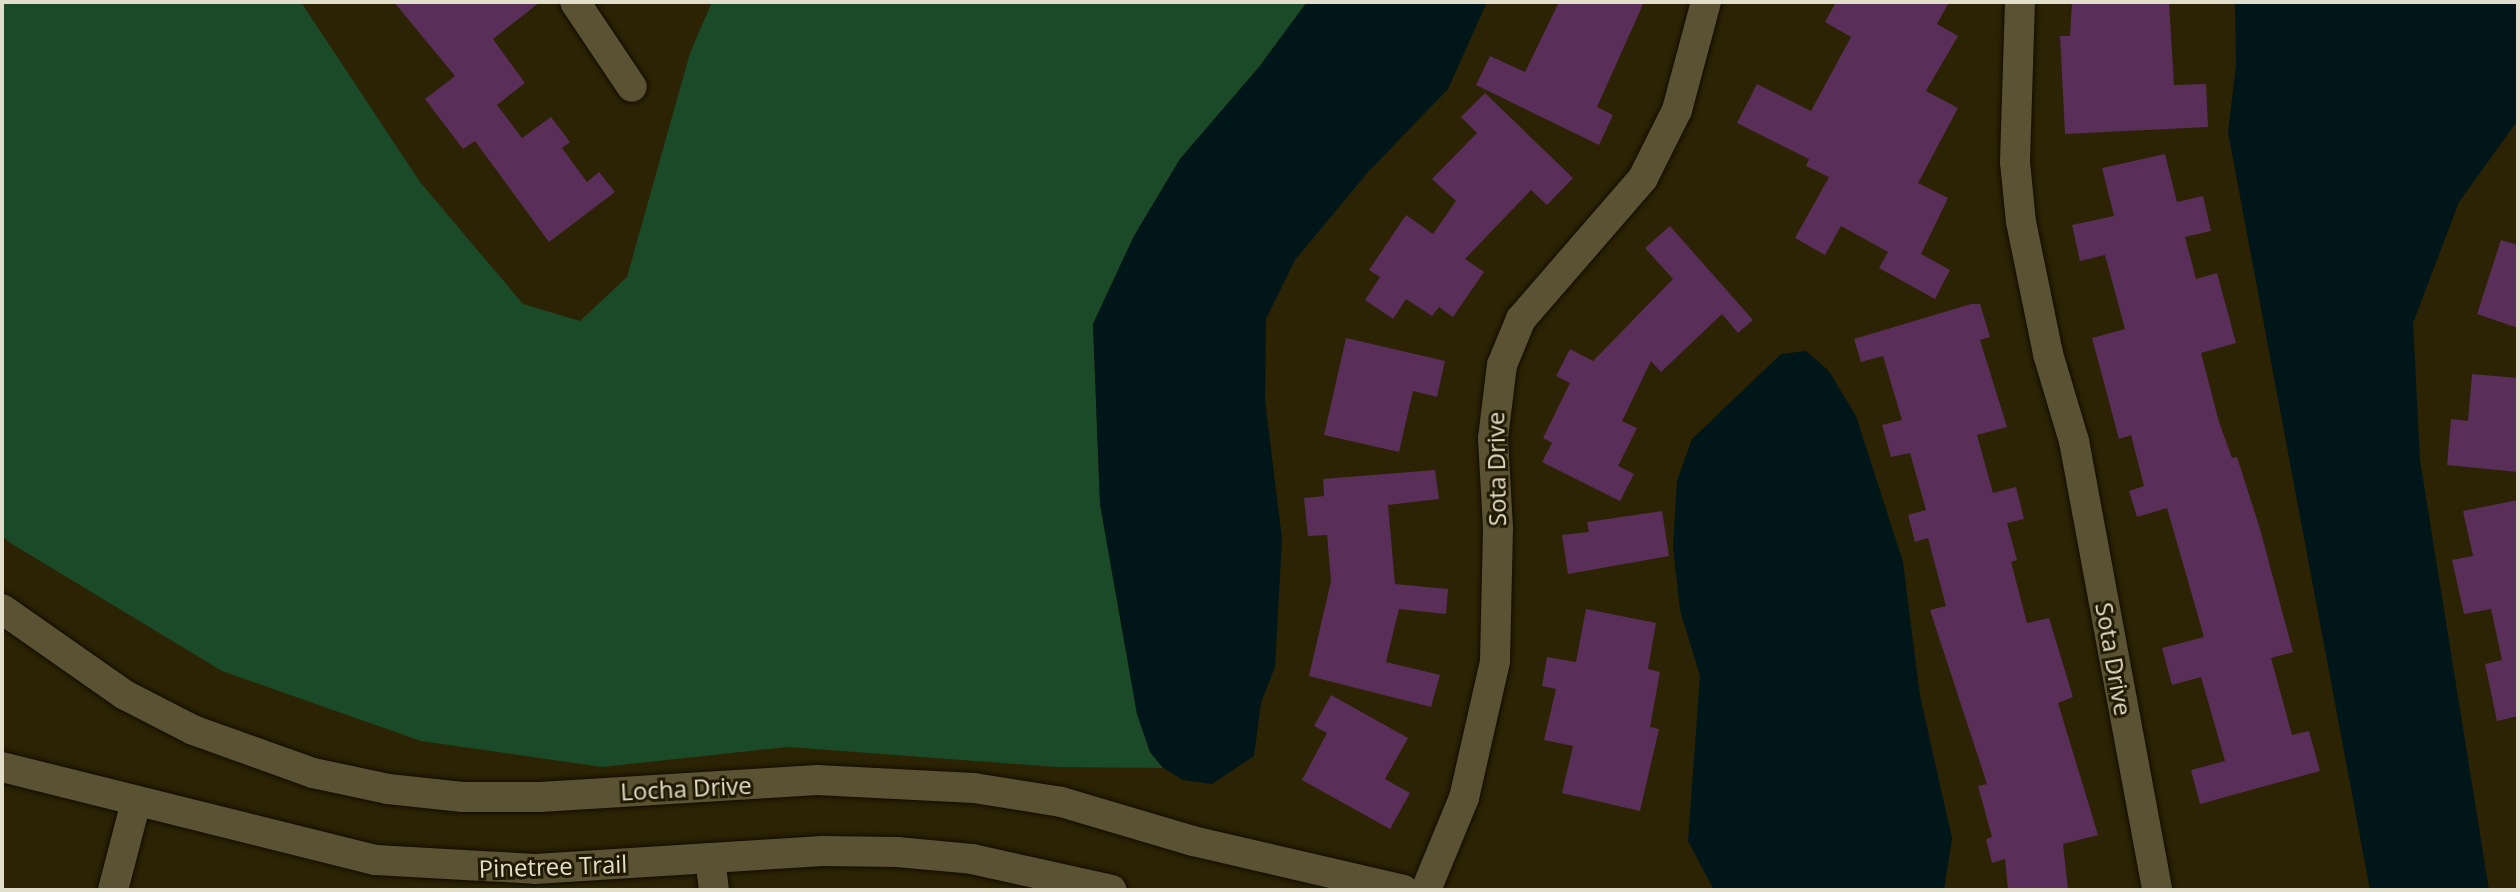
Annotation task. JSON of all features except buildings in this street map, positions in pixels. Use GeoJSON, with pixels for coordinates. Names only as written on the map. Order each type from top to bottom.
{"type":"FeatureCollection","features":[{"type":"Feature","properties":{"kind":"street"},"geometry":{"type":"LineString","coordinates":[[575,2],[632,87]]}},
{"type":"Feature","properties":{"kind":"street","name":"Sota Drive"},"geometry":{"type":"LineString","coordinates":[[1426,890],[1464,798],[1495,661],[1498,528],[1493,438],[1502,365],[1521,319],[1643,178],[1677,110],[1706,2]]}},
{"type":"Feature","properties":{"kind":"street","name":"Sota Drive"},"geometry":{"type":"LineString","coordinates":[[2020,2],[2015,162],[2021,222],[2048,354],[2074,441],[2157,890]]}},
{"type":"Feature","properties":{"kind":"street","name":"Locha Drive"},"geometry":{"type":"LineString","coordinates":[[2,609],[114,688],[193,730],[313,773],[388,789],[463,797],[540,797],[817,780],[974,788],[1061,802],[1193,841],[1403,890]]}},
{"type":"Feature","properties":{"kind":"street","name":"Pinetree Trail"},"geometry":{"type":"LineString","coordinates":[[2,767],[350,855],[456,869],[535,869],[710,858],[897,852],[987,861],[1112,890]]}},
{"type":"Feature","properties":{"kind":"street"},"geometry":{"type":"LineString","coordinates":[[113,890],[136,802]]}},
{"type":"Feature","properties":{"kind":"street"},"geometry":{"type":"LineString","coordinates":[[710,858],[714,890]]}},
{"type":"Feature","properties":{"kind":"green space"},"geometry":{"type":"Polygon","coordinates":[[[2,2],[301,2],[420,182],[523,304],[580,321],[627,277],[690,53],[712,2],[1307,2],[1259,67],[1180,159],[1134,236],[1093,324],[1100,504],[1137,714],[1150,752],[1163,768],[1056,767],[788,747],[602,767],[421,741],[222,671],[12,544],[2,536],[2,2]]]}},
{"type":"Feature","properties":{"kind":"shaded area"},"geometry":{"type":"Polygon","coordinates":[[[1307,2],[1487,2],[1448,89],[1369,171],[1295,260],[1266,319],[1265,400],[1282,539],[1275,667],[1261,703],[1254,756],[1212,784],[1183,780],[1163,768],[1150,752],[1137,714],[1100,504],[1093,324],[1134,236],[1180,159],[1259,67],[1307,2]]]}},
{"type":"Feature","properties":{"kind":"shaded area"},"geometry":{"type":"Polygon","coordinates":[[[2235,2],[2518,2],[2518,120],[2459,202],[2413,323],[2420,460],[2489,890],[2370,890],[2228,132],[2236,65],[2235,2]]]}},
{"type":"Feature","properties":{"kind":"shaded area"},"geometry":{"type":"Polygon","coordinates":[[[1806,351],[1829,371],[1856,416],[1903,562],[1920,696],[1952,838],[1944,890],[1714,890],[1688,841],[1700,676],[1680,610],[1673,546],[1677,481],[1692,439],[1781,354],[1806,351]]]}}]}
